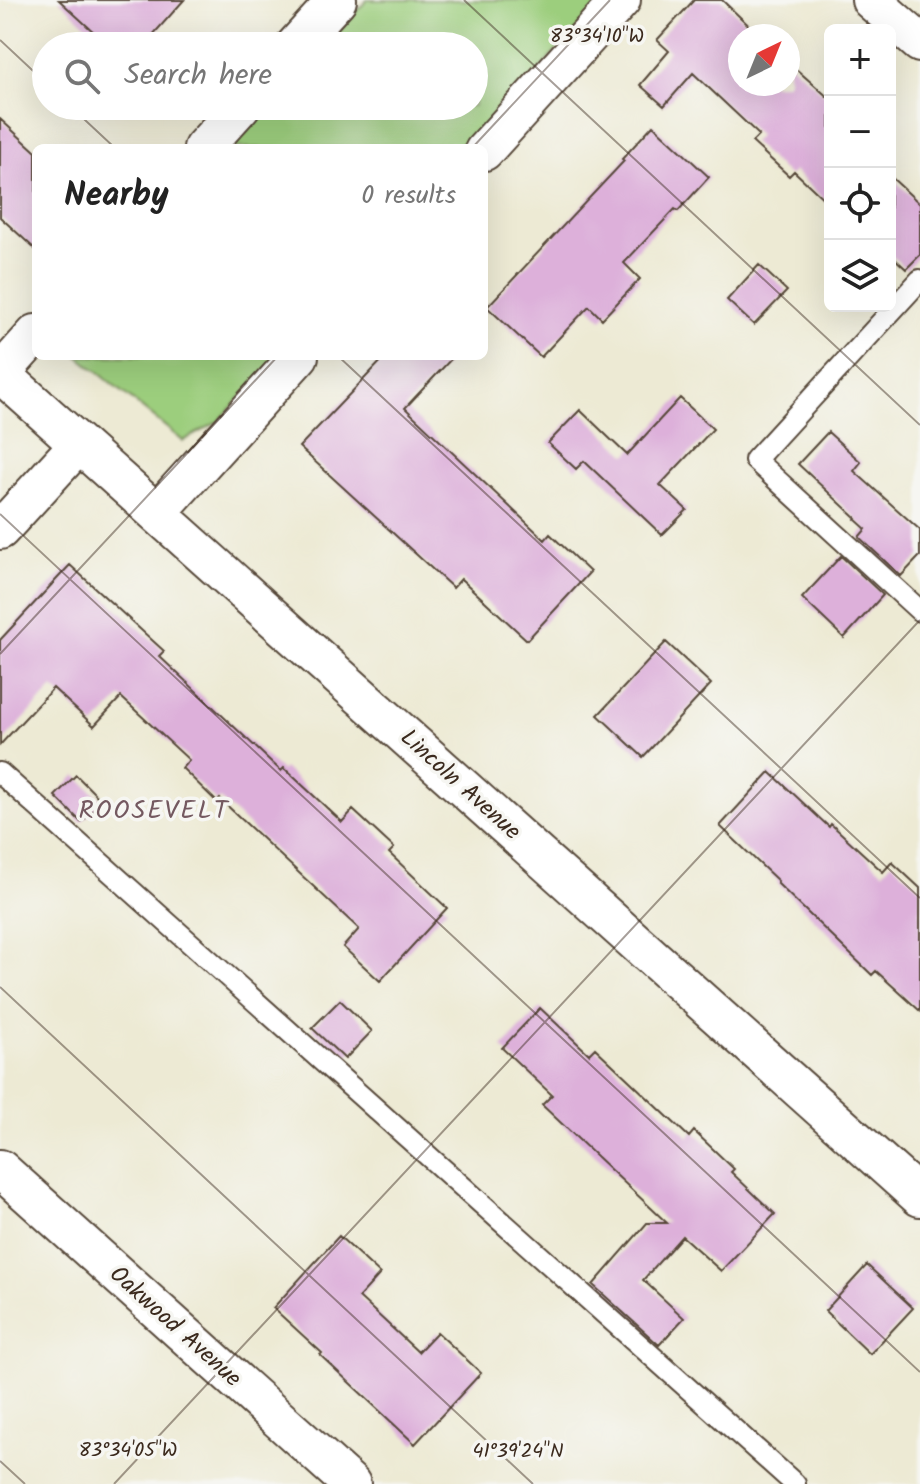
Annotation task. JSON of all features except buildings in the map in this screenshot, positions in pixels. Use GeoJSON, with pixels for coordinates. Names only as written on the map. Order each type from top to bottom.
{"type":"FeatureCollection","features":[{"type":"Feature","properties":{"kind":"street"},"geometry":{"type":"LineString","coordinates":[[308,32],[337,0]]}},
{"type":"Feature","properties":{"kind":"street"},"geometry":{"type":"LineString","coordinates":[[488,147],[621,0]]}},
{"type":"Feature","properties":{"kind":"street"},"geometry":{"type":"LineString","coordinates":[[871,0],[920,43]]}},
{"type":"Feature","properties":{"kind":"street"},"geometry":{"type":"LineString","coordinates":[[207,144],[228,120]]}},
{"type":"Feature","properties":{"kind":"street"},"geometry":{"type":"LineString","coordinates":[[0,373],[32,338]]}},
{"type":"Feature","properties":{"kind":"street"},"geometry":{"type":"LineString","coordinates":[[157,513],[295,360]]}},
{"type":"Feature","properties":{"kind":"street","name":"Lincoln Avenue"},"geometry":{"type":"LineString","coordinates":[[0,373],[920,1197]]}},
{"type":"Feature","properties":{"kind":"street"},"geometry":{"type":"LineString","coordinates":[[0,530],[79,444]]}},
{"type":"Feature","properties":{"kind":"street","name":"Oakwood Avenue"},"geometry":{"type":"LineString","coordinates":[[0,1169],[351,1484]]}},
{"type":"Feature","properties":{"kind":"lane"},"geometry":{"type":"LineString","coordinates":[[920,280],[755,460],[920,611]]}},
{"type":"Feature","properties":{"kind":"lane"},"geometry":{"type":"LineString","coordinates":[[0,773],[795,1484]]}},
{"type":"Feature","properties":{"kind":"green space"},"geometry":{"type":"Polygon","coordinates":[[[367,0],[603,0],[472,144],[236,144],[257,120],[488,120],[488,32],[338,32],[367,0]]]}},
{"type":"Feature","properties":{"kind":"green space"},"geometry":{"type":"Polygon","coordinates":[[[83,360],[275,360],[218,422],[183,441],[83,360]]]}},
{"type":"Feature","properties":{"kind":"district","name":"ROOSEVELT"},"geometry":{"type":"Point","coordinates":[154,811]}}]}
